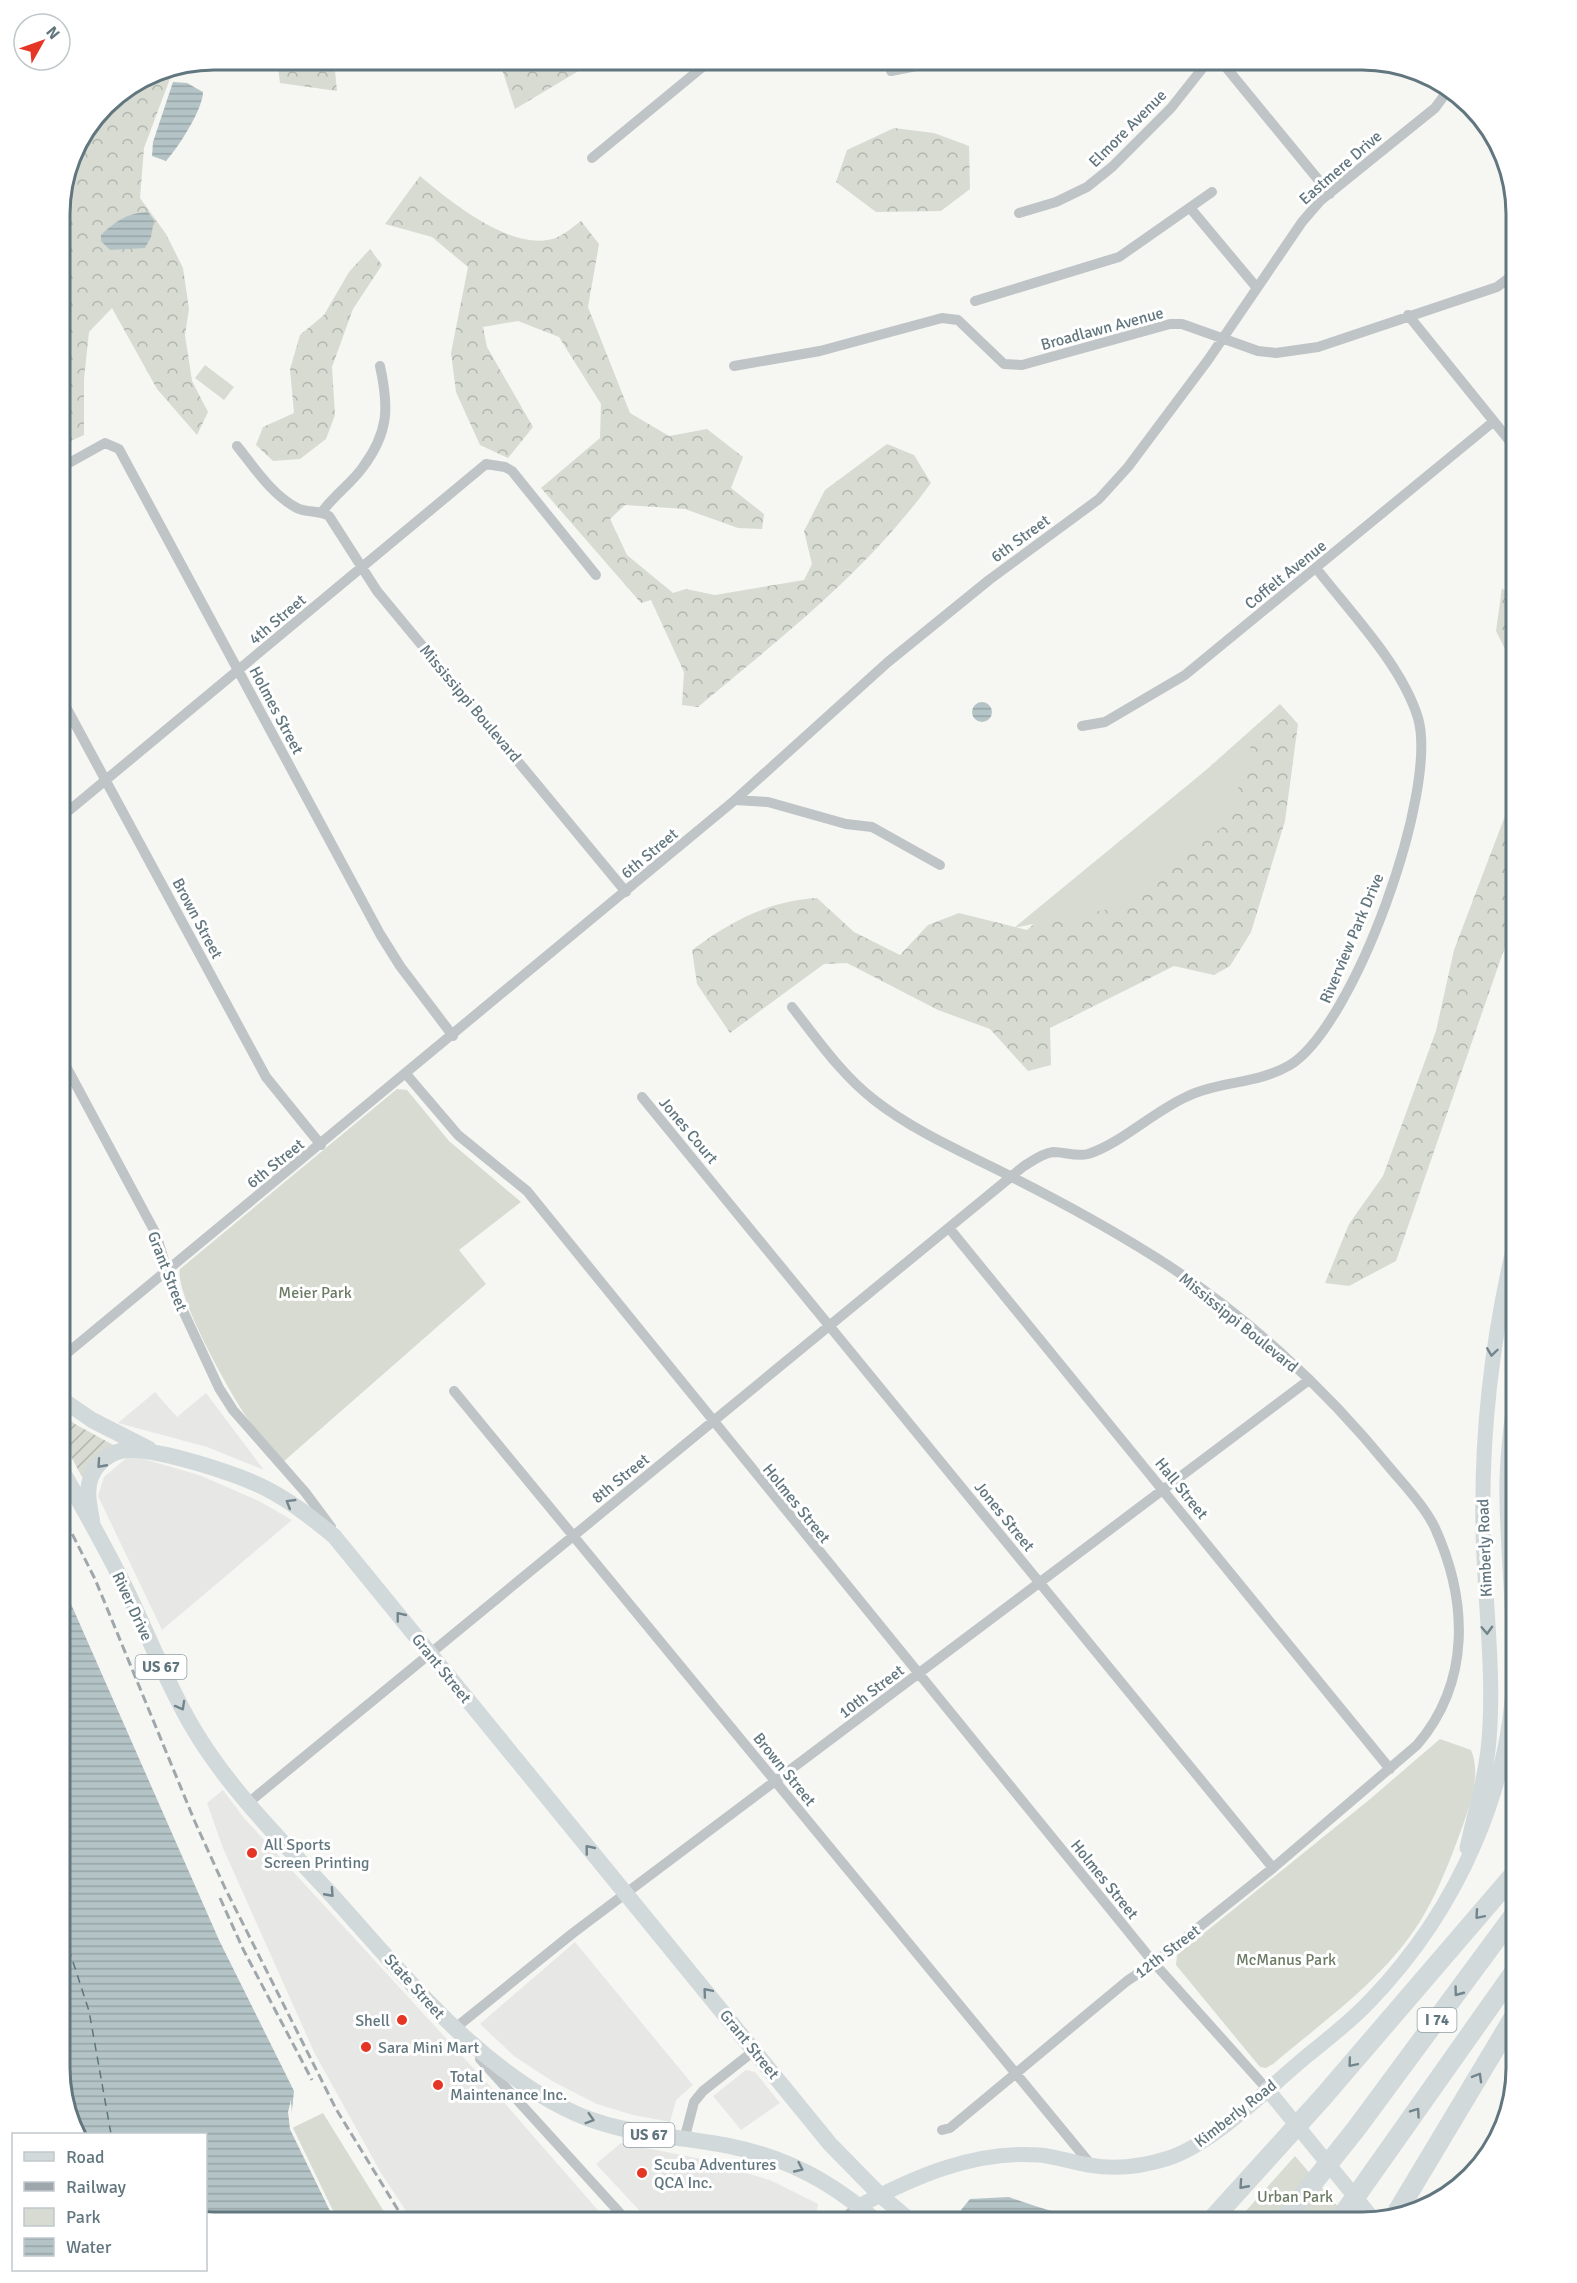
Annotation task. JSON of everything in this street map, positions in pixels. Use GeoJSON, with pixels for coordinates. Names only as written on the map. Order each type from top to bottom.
{"type":"FeatureCollection","features":[{"type":"Feature","properties":{"kind":"highway"},"geometry":{"type":"LineString","coordinates":[[1219,2212],[1323,2097],[1506,1884]]}},
{"type":"Feature","properties":{"kind":"highway","name":"I 74"},"geometry":{"type":"LineString","coordinates":[[1290,2212],[1356,2128],[1506,1926]]}},
{"type":"Feature","properties":{"kind":"highway","name":"I 74"},"geometry":{"type":"LineString","coordinates":[[1344,2212],[1506,1984]]}},
{"type":"Feature","properties":{"kind":"highway"},"geometry":{"type":"LineString","coordinates":[[1401,2207],[1506,2030]]}},
{"type":"Feature","properties":{"kind":"main road","name":"Kimberly Road"},"geometry":{"type":"LineString","coordinates":[[1464,1864],[1481,1795],[1488,1750],[1490,1715],[1483,1527],[1483,1445],[1492,1348],[1506,1284]]}},
{"type":"Feature","properties":{"kind":"main road"},"geometry":{"type":"LineString","coordinates":[[71,1406],[92,1420],[154,1453]]}},
{"type":"Feature","properties":{"kind":"main road"},"geometry":{"type":"LineString","coordinates":[[92,1521],[88,1493],[90,1480],[101,1461],[110,1455],[128,1450],[154,1453],[233,1474],[265,1488],[299,1508],[334,1536],[363,1571]]}},
{"type":"Feature","properties":{"kind":"main road","name":"River Drive"},"geometry":{"type":"LineString","coordinates":[[71,1486],[92,1521],[167,1681],[194,1730],[248,1803]]}},
{"type":"Feature","properties":{"kind":"main road","name":"Grant Street"},"geometry":{"type":"LineString","coordinates":[[363,1571],[830,2144],[900,2212]]}},
{"type":"Feature","properties":{"kind":"main road","name":"Kimberly Road"},"geometry":{"type":"LineString","coordinates":[[880,2195],[958,2163],[988,2156],[1043,2156],[1092,2166],[1119,2167],[1146,2164],[1184,2152],[1210,2136],[1344,2026],[1376,1995],[1433,1921],[1481,1833],[1491,1802],[1506,1737]]}},
{"type":"Feature","properties":{"kind":"main road","name":"State Street"},"geometry":{"type":"LineString","coordinates":[[248,1803],[454,2030]]}},
{"type":"Feature","properties":{"kind":"main road","name":"US 67"},"geometry":{"type":"LineString","coordinates":[[454,2030],[540,2094],[579,2116],[627,2131],[726,2145],[773,2157],[814,2175],[864,2212]]}},
{"type":"Feature","properties":{"kind":"main road"},"geometry":{"type":"LineString","coordinates":[[1267,2089],[1367,2212]]}},
{"type":"Feature","properties":{"kind":"main road"},"geometry":{"type":"LineString","coordinates":[[857,2207],[880,2195]]}},
{"type":"Feature","properties":{"kind":"street"},"geometry":{"type":"LineString","coordinates":[[592,158],[698,71]]}},
{"type":"Feature","properties":{"kind":"street","name":"Elmore Avenue"},"geometry":{"type":"LineString","coordinates":[[1019,213],[1056,202],[1087,187],[1112,167],[1171,108],[1200,71]]}},
{"type":"Feature","properties":{"kind":"street"},"geometry":{"type":"LineString","coordinates":[[1229,71],[1330,194]]}},
{"type":"Feature","properties":{"kind":"street","name":"Eastmere Drive"},"geometry":{"type":"LineString","coordinates":[[1222,338],[1302,222],[1330,194],[1435,108],[1444,96]]}},
{"type":"Feature","properties":{"kind":"street"},"geometry":{"type":"LineString","coordinates":[[975,301],[1119,257],[1191,209],[1212,192]]}},
{"type":"Feature","properties":{"kind":"street"},"geometry":{"type":"LineString","coordinates":[[1191,209],[1257,288]]}},
{"type":"Feature","properties":{"kind":"street","name":"Broadlawn Avenue"},"geometry":{"type":"LineString","coordinates":[[734,366],[820,351],[942,318],[958,320],[1004,364],[1022,365],[1170,324],[1182,324],[1257,351],[1276,353],[1318,347],[1497,287],[1506,280]]}},
{"type":"Feature","properties":{"kind":"street"},"geometry":{"type":"LineString","coordinates":[[1408,315],[1506,437]]}},
{"type":"Feature","properties":{"kind":"street","name":"6th Street"},"geometry":{"type":"LineString","coordinates":[[71,1350],[626,892],[735,800],[888,662],[980,587],[1099,499],[1154,433],[1222,338]]}},
{"type":"Feature","properties":{"kind":"street"},"geometry":{"type":"LineString","coordinates":[[237,446],[273,490],[298,509],[322,512],[335,494],[363,468],[383,431],[388,400],[380,366]]}},
{"type":"Feature","properties":{"kind":"street","name":"Coffelt Avenue"},"geometry":{"type":"LineString","coordinates":[[1082,726],[1105,722],[1185,675],[1493,422]]}},
{"type":"Feature","properties":{"kind":"street","name":"Holmes Street"},"geometry":{"type":"LineString","coordinates":[[71,462],[105,443],[119,449],[380,934],[400,966],[453,1036]]}},
{"type":"Feature","properties":{"kind":"street","name":"4th Street"},"geometry":{"type":"LineString","coordinates":[[71,809],[486,464],[505,467],[516,476],[596,575]]}},
{"type":"Feature","properties":{"kind":"street","name":"Mississippi Boulevard"},"geometry":{"type":"LineString","coordinates":[[322,512],[329,516],[377,591],[626,892]]}},
{"type":"Feature","properties":{"kind":"street","name":"Riverview Park Drive"},"geometry":{"type":"LineString","coordinates":[[1011,1177],[1024,1166],[1052,1152],[1086,1155],[1106,1147],[1150,1116],[1188,1096],[1274,1073],[1292,1064],[1311,1046],[1336,1014],[1384,908],[1415,808],[1422,756],[1418,719],[1405,689],[1384,656],[1316,568]]}},
{"type":"Feature","properties":{"kind":"street","name":"Brown Street"},"geometry":{"type":"LineString","coordinates":[[71,716],[267,1077],[321,1145]]}},
{"type":"Feature","properties":{"kind":"street"},"geometry":{"type":"LineString","coordinates":[[735,800],[768,802],[846,824],[872,827],[940,865]]}},
{"type":"Feature","properties":{"kind":"street","name":"Mississippi Boulevard"},"geometry":{"type":"LineString","coordinates":[[792,1007],[847,1075],[874,1100],[949,1146],[1071,1206],[1202,1288],[1309,1380],[1359,1430],[1434,1526],[1458,1600],[1460,1642],[1454,1677],[1442,1708],[1429,1731],[1390,1769]]}},
{"type":"Feature","properties":{"kind":"street","name":"Holmes Street"},"geometry":{"type":"LineString","coordinates":[[406,1074],[458,1135],[527,1191],[712,1422],[1154,1963]]}},
{"type":"Feature","properties":{"kind":"street","name":"Grant Street"},"geometry":{"type":"LineString","coordinates":[[71,1075],[156,1234],[172,1287],[219,1388],[233,1410],[304,1492],[363,1571]]}},
{"type":"Feature","properties":{"kind":"street","name":"Jones Court"},"geometry":{"type":"LineString","coordinates":[[642,1097],[713,1182]]}},
{"type":"Feature","properties":{"kind":"street","name":"8th Street"},"geometry":{"type":"LineString","coordinates":[[248,1803],[1011,1177]]}},
{"type":"Feature","properties":{"kind":"street","name":"Jones Street"},"geometry":{"type":"LineString","coordinates":[[713,1182],[1273,1868]]}},
{"type":"Feature","properties":{"kind":"street","name":"Hall Street"},"geometry":{"type":"LineString","coordinates":[[949,1228],[1390,1769]]}},
{"type":"Feature","properties":{"kind":"street","name":"10th Street"},"geometry":{"type":"LineString","coordinates":[[454,2030],[557,1946],[1309,1380]]}},
{"type":"Feature","properties":{"kind":"street","name":"Brown Street"},"geometry":{"type":"LineString","coordinates":[[454,1391],[1092,2166]]}},
{"type":"Feature","properties":{"kind":"street","name":"12th Street"},"geometry":{"type":"LineString","coordinates":[[942,2130],[950,2128],[1127,1981],[1154,1963],[1273,1868],[1390,1769]]}},
{"type":"Feature","properties":{"kind":"street"},"geometry":{"type":"LineString","coordinates":[[1154,1963],[1267,2089]]}},
{"type":"Feature","properties":{"kind":"street","name":"State Street"},"geometry":{"type":"LineString","coordinates":[[454,2030],[619,2212]]}},
{"type":"Feature","properties":{"kind":"street"},"geometry":{"type":"LineString","coordinates":[[684,2140],[694,2102],[703,2091],[755,2050]]}},
{"type":"Feature","properties":{"kind":"street"},"geometry":{"type":"LineString","coordinates":[[851,2212],[857,2207]]}},
{"type":"Feature","properties":{"kind":"shaded area"},"geometry":{"type":"Polygon","coordinates":[[[155,1392],[177,1417],[206,1393],[264,1470],[207,1447],[118,1423],[155,1392]]]}},
{"type":"Feature","properties":{"kind":"shaded area"},"geometry":{"type":"Polygon","coordinates":[[[130,1455],[199,1475],[259,1501],[292,1520],[162,1630],[98,1496],[104,1477],[130,1455]]]}},
{"type":"Feature","properties":{"kind":"shaded area"},"geometry":{"type":"Polygon","coordinates":[[[223,1790],[244,1818],[488,2084],[599,2212],[407,2212],[381,2173],[315,2054],[223,1848],[207,1803],[223,1790]]]}},
{"type":"Feature","properties":{"kind":"shaded area"},"geometry":{"type":"Polygon","coordinates":[[[575,1942],[693,2085],[676,2100],[670,2122],[633,2115],[597,2104],[552,2081],[514,2056],[480,2024],[575,1942]]]}},
{"type":"Feature","properties":{"kind":"shaded area"},"geometry":{"type":"Polygon","coordinates":[[[746,2070],[755,2072],[780,2103],[741,2130],[713,2096],[746,2070]]]}},
{"type":"Feature","properties":{"kind":"shaded area"},"geometry":{"type":"Polygon","coordinates":[[[621,2143],[706,2160],[772,2181],[818,2204],[816,2212],[641,2212],[596,2164],[621,2143]]]}},
{"type":"Feature","properties":{"kind":"green space"},"geometry":{"type":"Polygon","coordinates":[[[278,71],[335,71],[337,91],[280,83],[278,71]]]}},
{"type":"Feature","properties":{"kind":"green space"},"geometry":{"type":"Polygon","coordinates":[[[503,71],[579,71],[515,109],[503,71]]]}},
{"type":"Feature","properties":{"kind":"green space"},"geometry":{"type":"Polygon","coordinates":[[[171,77],[144,148],[140,198],[166,234],[183,268],[189,309],[185,335],[192,381],[208,412],[197,435],[157,389],[112,308],[89,332],[84,379],[84,435],[71,441],[71,205],[75,177],[85,151],[106,119],[134,95],[171,77]]]}},
{"type":"Feature","properties":{"kind":"green space"},"geometry":{"type":"Polygon","coordinates":[[[894,128],[934,133],[969,146],[970,189],[941,211],[876,212],[836,182],[847,150],[894,128]]]}},
{"type":"Feature","properties":{"kind":"green space"},"geometry":{"type":"Polygon","coordinates":[[[420,176],[484,223],[523,239],[541,241],[558,237],[581,221],[599,244],[588,307],[630,413],[669,436],[707,429],[743,457],[731,488],[764,514],[762,529],[738,528],[685,509],[625,505],[610,519],[627,555],[673,593],[686,589],[715,595],[804,580],[812,564],[804,531],[825,490],[887,444],[914,455],[931,483],[879,545],[822,602],[698,707],[682,705],[684,672],[651,600],[641,603],[541,488],[600,438],[601,404],[559,337],[518,321],[483,327],[487,347],[533,427],[508,458],[480,445],[456,392],[451,353],[468,267],[432,237],[385,224],[420,176]]]}},
{"type":"Feature","properties":{"kind":"green space"},"geometry":{"type":"Polygon","coordinates":[[[370,249],[382,265],[353,309],[332,367],[335,415],[326,439],[300,459],[273,461],[256,445],[263,427],[294,413],[290,369],[300,335],[324,315],[349,272],[370,249]]]}},
{"type":"Feature","properties":{"kind":"green space"},"geometry":{"type":"Polygon","coordinates":[[[205,365],[234,387],[224,400],[195,378],[205,365]]]}},
{"type":"Feature","properties":{"kind":"green space"},"geometry":{"type":"Polygon","coordinates":[[[1502,588],[1506,592],[1506,651],[1496,631],[1502,588]]]}},
{"type":"Feature","properties":{"kind":"green space"},"geometry":{"type":"Polygon","coordinates":[[[1280,704],[1298,724],[1285,821],[1251,932],[1230,966],[1214,975],[1174,966],[1050,1028],[1051,1065],[1028,1071],[990,1029],[938,1010],[847,963],[824,964],[730,1033],[697,984],[692,950],[721,930],[751,914],[782,903],[799,900],[817,898],[854,932],[900,955],[928,925],[959,913],[1027,930],[1280,704]]]}},
{"type":"Feature","properties":{"kind":"green space"},"geometry":{"type":"Polygon","coordinates":[[[1256,729],[1228,823],[1119,907],[1014,928],[1256,729]]]}},
{"type":"Feature","properties":{"kind":"green space"},"geometry":{"type":"Polygon","coordinates":[[[1506,813],[1506,944],[1396,1261],[1349,1286],[1325,1283],[1349,1224],[1383,1176],[1436,1031],[1454,950],[1506,813]]]}},
{"type":"Feature","properties":{"kind":"green space","name":"Meier Park"},"geometry":{"type":"Polygon","coordinates":[[[397,1089],[407,1090],[449,1141],[521,1202],[459,1250],[486,1284],[283,1462],[248,1419],[217,1367],[194,1321],[181,1281],[180,1269],[397,1089]]]}},
{"type":"Feature","properties":{"kind":"green space"},"geometry":{"type":"Polygon","coordinates":[[[71,1421],[115,1446],[82,1477],[71,1456],[71,1421]]]}},
{"type":"Feature","properties":{"kind":"green space","name":"McManus Park"},"geometry":{"type":"Polygon","coordinates":[[[1440,1739],[1471,1750],[1475,1778],[1472,1797],[1459,1836],[1425,1913],[1394,1956],[1356,1995],[1273,2064],[1266,2068],[1260,2067],[1176,1965],[1177,1955],[1369,1800],[1440,1739]]]}},
{"type":"Feature","properties":{"kind":"green space"},"geometry":{"type":"Polygon","coordinates":[[[323,2113],[384,2212],[331,2212],[290,2129],[323,2113]]]}},
{"type":"Feature","properties":{"kind":"green space","name":"Urban Park"},"geometry":{"type":"Polygon","coordinates":[[[1295,2156],[1343,2212],[1245,2212],[1295,2156]]]}},
{"type":"Feature","properties":{"kind":"water"},"geometry":{"type":"Polygon","coordinates":[[[173,82],[187,83],[203,92],[194,118],[166,161],[152,156],[153,142],[173,82]]]}},
{"type":"Feature","properties":{"kind":"water"},"geometry":{"type":"Polygon","coordinates":[[[148,212],[154,220],[151,237],[145,248],[110,250],[101,241],[101,235],[117,222],[134,214],[148,212]]]}},
{"type":"Feature","properties":{"kind":"water"},"geometry":{"type":"Polygon","coordinates":[[[978,702],[986,702],[992,708],[992,716],[986,722],[978,722],[972,716],[972,708],[978,702]]]}},
{"type":"Feature","properties":{"kind":"water"},"geometry":{"type":"Polygon","coordinates":[[[71,1604],[219,1940],[294,2091],[290,2129],[331,2212],[207,2212],[207,2133],[86,2133],[81,2124],[75,2106],[71,2069],[71,1604]]]}},
{"type":"Feature","properties":{"kind":"water"},"geometry":{"type":"Polygon","coordinates":[[[1009,2197],[1059,2212],[961,2212],[970,2199],[1009,2197]]]}},
{"type":"Feature","properties":{"kind":"pier"},"geometry":{"type":"Polygon","coordinates":[[[291,2100],[293,2128],[334,2212],[331,2212],[290,2129],[288,2112],[291,2100]]]}},
{"type":"Feature","properties":{"kind":"ferry route"},"geometry":{"type":"LineString","coordinates":[[71,1956],[89,2011],[111,2133]]}},
{"type":"Feature","properties":{"kind":"railway"},"geometry":{"type":"LineString","coordinates":[[71,1532],[95,1579],[195,1822],[225,1888],[336,2109],[399,2212]]}},
{"type":"Feature","properties":{"kind":"railway"},"geometry":{"type":"LineString","coordinates":[[220,1898],[243,1949],[312,2080]]}},
{"type":"Feature","properties":{"kind":"place","name":"All Sports Screen Printing"},"geometry":{"type":"Point","coordinates":[252,1853]}},
{"type":"Feature","properties":{"kind":"place","name":"Shell"},"geometry":{"type":"Point","coordinates":[402,2020]}},
{"type":"Feature","properties":{"kind":"place","name":"Sara Mini Mart"},"geometry":{"type":"Point","coordinates":[366,2047]}},
{"type":"Feature","properties":{"kind":"place","name":"Total Maintenance Inc."},"geometry":{"type":"Point","coordinates":[438,2085]}},
{"type":"Feature","properties":{"kind":"place","name":"Scuba Adventures QCA Inc."},"geometry":{"type":"Point","coordinates":[642,2173]}}]}
